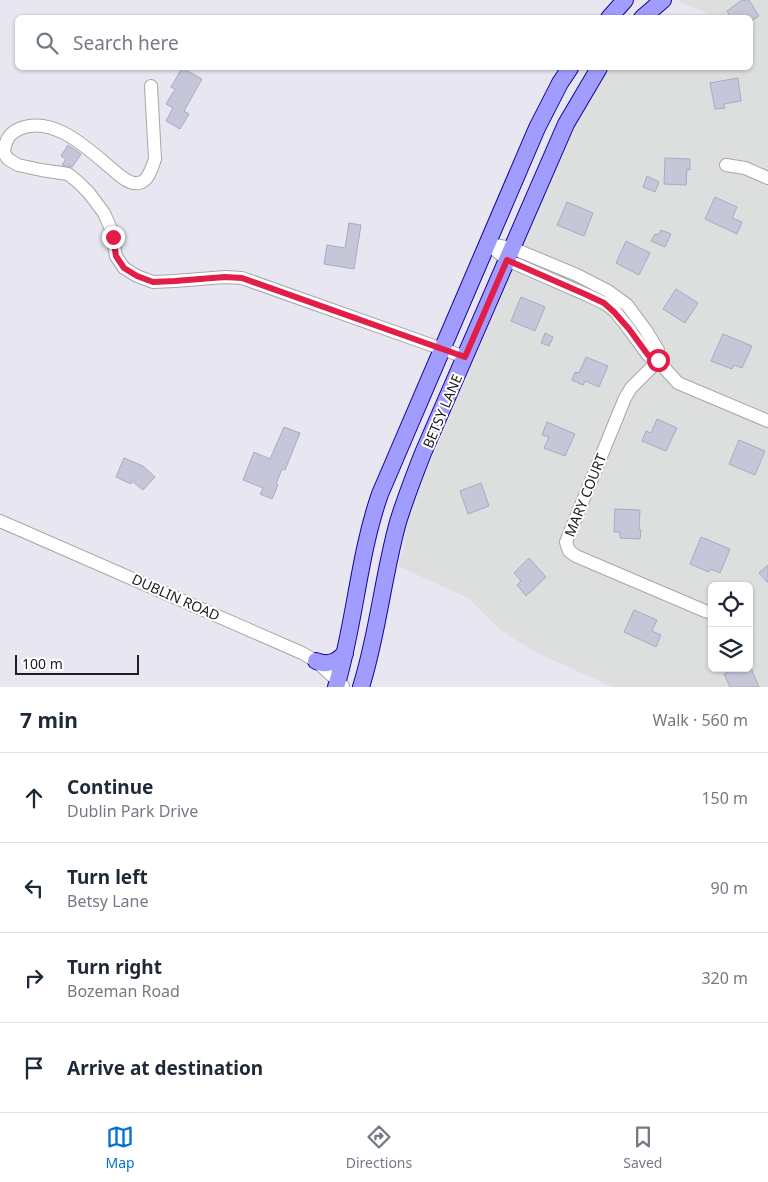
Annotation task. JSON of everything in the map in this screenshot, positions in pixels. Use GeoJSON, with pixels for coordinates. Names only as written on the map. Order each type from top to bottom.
{"type":"FeatureCollection","features":[{"type":"Feature","properties":{"kind":"main road"},"geometry":{"type":"LineString","coordinates":[[612,15],[625,0]]}},
{"type":"Feature","properties":{"kind":"main road"},"geometry":{"type":"LineString","coordinates":[[646,15],[663,0]]}},
{"type":"Feature","properties":{"kind":"main road","name":"BETSY LANE"},"geometry":{"type":"LineString","coordinates":[[339,685],[361,564],[374,513],[400,446],[537,128],[569,70]]}},
{"type":"Feature","properties":{"kind":"main road","name":"BETSY LANE"},"geometry":{"type":"LineString","coordinates":[[361,687],[367,668],[398,521],[424,453],[566,124],[597,70]]}},
{"type":"Feature","properties":{"kind":"main road"},"geometry":{"type":"LineString","coordinates":[[374,513],[398,521]]}},
{"type":"Feature","properties":{"kind":"main road"},"geometry":{"type":"LineString","coordinates":[[316,661],[324,664],[332,663],[341,658],[345,653]]}},
{"type":"Feature","properties":{"kind":"street"},"geometry":{"type":"LineString","coordinates":[[150,86],[155,159],[145,180],[138,184],[120,176],[79,142],[55,129],[40,125],[27,126],[15,131],[4,144],[4,153],[8,160],[18,165],[68,174],[78,182],[89,193],[104,214],[111,229],[116,256],[124,268],[137,276],[153,282],[225,277],[242,278],[465,357]]}},
{"type":"Feature","properties":{"kind":"street"},"geometry":{"type":"LineString","coordinates":[[726,165],[745,168],[768,178]]}},
{"type":"Feature","properties":{"kind":"street"},"geometry":{"type":"LineString","coordinates":[[488,244],[510,254],[552,279],[604,303],[627,305],[645,328],[658,350],[658,360],[678,382],[768,421]]}},
{"type":"Feature","properties":{"kind":"street"},"geometry":{"type":"LineString","coordinates":[[510,254],[557,267],[576,275],[608,291],[615,304]]}},
{"type":"Feature","properties":{"kind":"street"},"geometry":{"type":"LineString","coordinates":[[552,279],[557,267]]}},
{"type":"Feature","properties":{"kind":"street","name":"MARY COURT"},"geometry":{"type":"LineString","coordinates":[[658,360],[631,388],[625,398],[566,542],[569,551],[576,556],[708,612]]}},
{"type":"Feature","properties":{"kind":"street","name":"DUBLIN ROAD"},"geometry":{"type":"LineString","coordinates":[[0,521],[286,645],[316,661],[339,685]]}},
{"type":"Feature","properties":{"kind":"shaded area"},"geometry":{"type":"Polygon","coordinates":[[[768,0],[768,687],[613,687],[535,652],[499,629],[468,598],[398,566],[407,522],[415,498],[563,152],[584,107],[600,79],[607,70],[753,70],[753,15],[709,15],[678,1],[768,0]]]}},
{"type":"Feature","properties":{"kind":"building"},"geometry":{"type":"Polygon","coordinates":[[[742,0],[749,0],[759,16],[753,20],[753,15],[729,15],[727,11],[742,0]]]}},
{"type":"Feature","properties":{"kind":"building"},"geometry":{"type":"Polygon","coordinates":[[[181,70],[186,70],[202,79],[184,111],[189,114],[180,129],[166,121],[173,108],[166,104],[175,89],[171,87],[181,70]]]}},
{"type":"Feature","properties":{"kind":"building"},"geometry":{"type":"Polygon","coordinates":[[[738,78],[741,101],[724,104],[725,108],[715,109],[710,83],[738,78]]]}},
{"type":"Feature","properties":{"kind":"building"},"geometry":{"type":"Polygon","coordinates":[[[68,145],[81,154],[72,167],[62,165],[66,159],[61,156],[68,145]]]}},
{"type":"Feature","properties":{"kind":"building"},"geometry":{"type":"Polygon","coordinates":[[[665,158],[690,159],[690,170],[687,169],[686,185],[664,184],[665,158]]]}},
{"type":"Feature","properties":{"kind":"building"},"geometry":{"type":"Polygon","coordinates":[[[647,176],[659,182],[655,192],[643,187],[647,176]]]}},
{"type":"Feature","properties":{"kind":"building"},"geometry":{"type":"Polygon","coordinates":[[[715,197],[737,207],[732,218],[742,222],[737,234],[705,219],[715,197]]]}},
{"type":"Feature","properties":{"kind":"building"},"geometry":{"type":"Polygon","coordinates":[[[567,202],[593,213],[584,236],[557,225],[567,202]]]}},
{"type":"Feature","properties":{"kind":"building"},"geometry":{"type":"Polygon","coordinates":[[[349,223],[361,225],[354,269],[324,264],[327,245],[345,248],[349,223]]]}},
{"type":"Feature","properties":{"kind":"building"},"geometry":{"type":"Polygon","coordinates":[[[661,230],[671,234],[665,247],[651,241],[655,234],[658,235],[661,230]]]}},
{"type":"Feature","properties":{"kind":"building"},"geometry":{"type":"Polygon","coordinates":[[[626,241],[650,253],[639,275],[616,263],[626,241]]]}},
{"type":"Feature","properties":{"kind":"building"},"geometry":{"type":"Polygon","coordinates":[[[676,289],[698,303],[685,323],[663,309],[676,289]]]}},
{"type":"Feature","properties":{"kind":"building"},"geometry":{"type":"Polygon","coordinates":[[[521,297],[545,307],[535,331],[511,321],[521,297]]]}},
{"type":"Feature","properties":{"kind":"building"},"geometry":{"type":"Polygon","coordinates":[[[545,333],[553,337],[549,346],[541,343],[545,333]]]}},
{"type":"Feature","properties":{"kind":"building"},"geometry":{"type":"Polygon","coordinates":[[[723,334],[752,346],[742,368],[734,365],[732,369],[711,361],[723,334]]]}},
{"type":"Feature","properties":{"kind":"building"},"geometry":{"type":"Polygon","coordinates":[[[586,357],[608,366],[599,387],[585,381],[583,385],[572,380],[575,372],[579,373],[586,357]]]}},
{"type":"Feature","properties":{"kind":"building"},"geometry":{"type":"Polygon","coordinates":[[[657,419],[677,428],[666,451],[642,441],[646,431],[651,433],[657,419]]]}},
{"type":"Feature","properties":{"kind":"building"},"geometry":{"type":"Polygon","coordinates":[[[547,422],[575,434],[565,456],[544,448],[549,437],[542,435],[547,422]]]}},
{"type":"Feature","properties":{"kind":"building"},"geometry":{"type":"Polygon","coordinates":[[[284,427],[300,433],[285,470],[282,469],[272,499],[260,494],[263,488],[243,480],[254,452],[270,459],[284,427]]]}},
{"type":"Feature","properties":{"kind":"building"},"geometry":{"type":"Polygon","coordinates":[[[739,440],[765,451],[755,475],[729,464],[739,440]]]}},
{"type":"Feature","properties":{"kind":"building"},"geometry":{"type":"Polygon","coordinates":[[[124,458],[143,466],[155,477],[143,490],[132,481],[131,484],[116,477],[124,458]]]}},
{"type":"Feature","properties":{"kind":"building"},"geometry":{"type":"Polygon","coordinates":[[[481,483],[489,506],[468,514],[460,491],[481,483]]]}},
{"type":"Feature","properties":{"kind":"building"},"geometry":{"type":"Polygon","coordinates":[[[615,509],[640,510],[640,539],[620,538],[620,532],[614,532],[615,509]]]}},
{"type":"Feature","properties":{"kind":"building"},"geometry":{"type":"Polygon","coordinates":[[[701,537],[730,549],[720,573],[711,569],[709,572],[690,564],[701,537]]]}},
{"type":"Feature","properties":{"kind":"building"},"geometry":{"type":"Polygon","coordinates":[[[529,558],[546,577],[526,596],[517,585],[521,581],[514,573],[529,558]]]}},
{"type":"Feature","properties":{"kind":"building"},"geometry":{"type":"Polygon","coordinates":[[[768,565],[768,583],[759,573],[768,565]]]}},
{"type":"Feature","properties":{"kind":"building"},"geometry":{"type":"Polygon","coordinates":[[[634,610],[657,620],[652,631],[661,635],[656,647],[624,632],[634,610]]]}},
{"type":"Feature","properties":{"kind":"building"},"geometry":{"type":"Polygon","coordinates":[[[728,672],[753,672],[759,687],[730,687],[724,674],[728,672]]]}},
{"type":"Feature","properties":{"kind":"route"},"geometry":{"type":"LineString","coordinates":[[113,237],[116,256],[124,268],[137,276],[153,282],[225,277],[242,278],[465,357],[507,260],[604,303],[629,329],[648,355],[658,360]]}}]}
